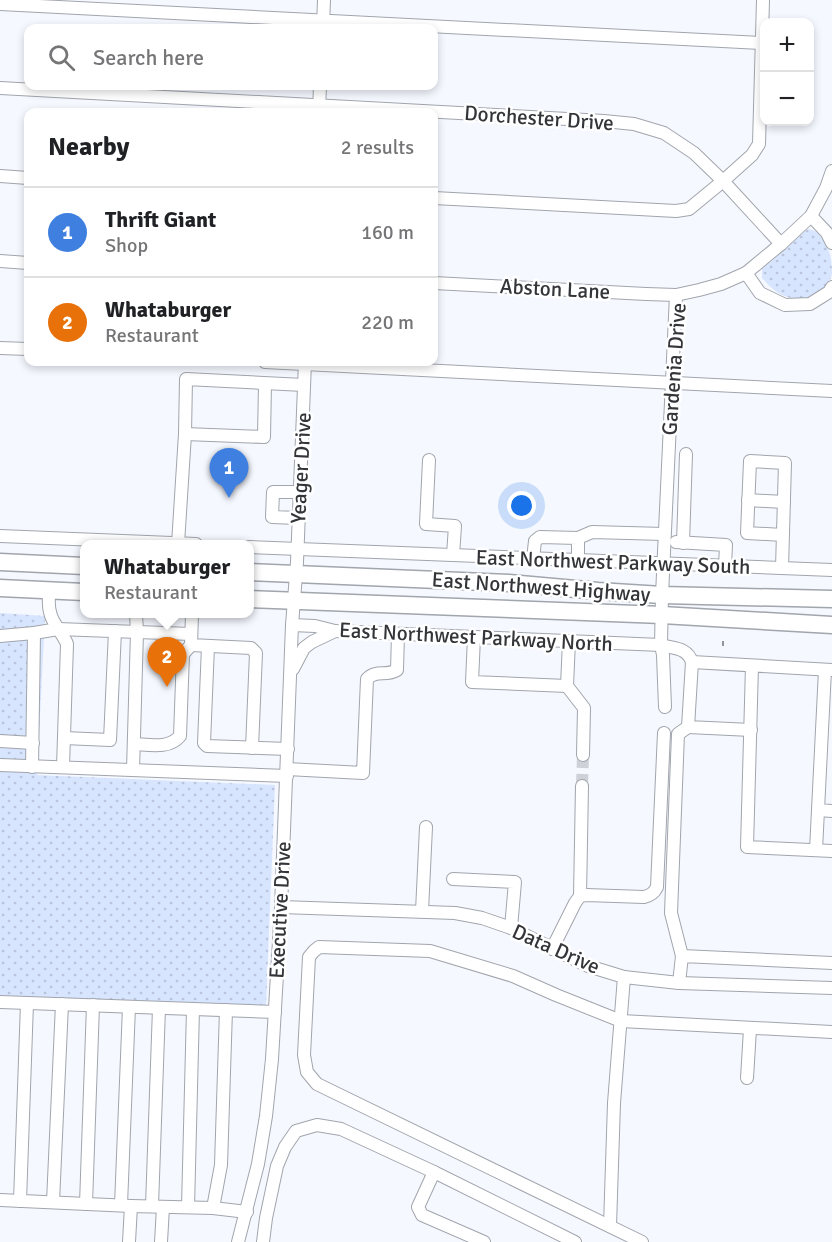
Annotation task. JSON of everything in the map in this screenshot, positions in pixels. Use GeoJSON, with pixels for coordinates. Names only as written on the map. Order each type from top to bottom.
{"type":"FeatureCollection","features":[{"type":"Feature","properties":{"kind":"main road"},"geometry":{"type":"LineString","coordinates":[[0,562],[80,566]]}},
{"type":"Feature","properties":{"kind":"main road","name":"East Northwest Highway"},"geometry":{"type":"LineString","coordinates":[[254,572],[509,583],[662,595],[832,599]]}},
{"type":"Feature","properties":{"kind":"main road"},"geometry":{"type":"LineString","coordinates":[[0,588],[80,592]]}},
{"type":"Feature","properties":{"kind":"main road","name":"East Northwest Highway"},"geometry":{"type":"LineString","coordinates":[[254,599],[662,615],[832,625]]}},
{"type":"Feature","properties":{"kind":"street"},"geometry":{"type":"LineString","coordinates":[[0,3],[323,24],[324,0]]}},
{"type":"Feature","properties":{"kind":"street"},"geometry":{"type":"LineString","coordinates":[[762,18],[763,0]]}},
{"type":"Feature","properties":{"kind":"street"},"geometry":{"type":"LineString","coordinates":[[438,29],[760,43]]}},
{"type":"Feature","properties":{"kind":"street"},"geometry":{"type":"LineString","coordinates":[[438,198],[676,211],[689,209],[752,155],[759,144],[760,72]]}},
{"type":"Feature","properties":{"kind":"street","name":"Dorchester Drive"},"geometry":{"type":"LineString","coordinates":[[0,88],[24,90]]}},
{"type":"Feature","properties":{"kind":"street","name":"Dorchester Drive"},"geometry":{"type":"LineString","coordinates":[[30,90],[304,108]]}},
{"type":"Feature","properties":{"kind":"street"},"geometry":{"type":"LineString","coordinates":[[319,108],[320,90]]}},
{"type":"Feature","properties":{"kind":"street","name":"Dorchester Drive"},"geometry":{"type":"LineString","coordinates":[[438,114],[604,121],[634,124],[664,133],[694,153],[781,244]]}},
{"type":"Feature","properties":{"kind":"street","name":"Gardenia Drive"},"geometry":{"type":"LineString","coordinates":[[665,707],[661,645],[662,595],[676,294],[721,284],[746,273],[811,216],[832,171]]}},
{"type":"Feature","properties":{"kind":"street"},"geometry":{"type":"LineString","coordinates":[[0,176],[24,178]]}},
{"type":"Feature","properties":{"kind":"street"},"geometry":{"type":"LineString","coordinates":[[811,216],[827,233],[832,243]]}},
{"type":"Feature","properties":{"kind":"street"},"geometry":{"type":"LineString","coordinates":[[0,261],[24,262]]}},
{"type":"Feature","properties":{"kind":"street"},"geometry":{"type":"LineString","coordinates":[[746,273],[760,293],[785,305],[810,304],[829,292],[832,287]]}},
{"type":"Feature","properties":{"kind":"street","name":"Abston Lane"},"geometry":{"type":"LineString","coordinates":[[438,283],[676,294]]}},
{"type":"Feature","properties":{"kind":"street"},"geometry":{"type":"LineString","coordinates":[[0,348],[24,349]]}},
{"type":"Feature","properties":{"kind":"street","name":"Yeager Drive"},"geometry":{"type":"LineString","coordinates":[[295,575],[305,366]]}},
{"type":"Feature","properties":{"kind":"street"},"geometry":{"type":"LineString","coordinates":[[360,366],[832,392]]}},
{"type":"Feature","properties":{"kind":"street"},"geometry":{"type":"LineString","coordinates":[[178,540],[186,379],[304,385]]}},
{"type":"Feature","properties":{"kind":"street"},"geometry":{"type":"LineString","coordinates":[[185,435],[264,437],[265,384]]}},
{"type":"Feature","properties":{"kind":"street"},"geometry":{"type":"LineString","coordinates":[[683,543],[686,454]]}},
{"type":"Feature","properties":{"kind":"street"},"geometry":{"type":"LineString","coordinates":[[429,460],[426,524],[455,525],[453,555]]}},
{"type":"Feature","properties":{"kind":"street"},"geometry":{"type":"LineString","coordinates":[[782,568],[783,535],[784,502],[785,463],[750,460],[747,533],[783,535]]}},
{"type":"Feature","properties":{"kind":"street"},"geometry":{"type":"LineString","coordinates":[[298,518],[272,517],[273,492],[300,492]]}},
{"type":"Feature","properties":{"kind":"street"},"geometry":{"type":"LineString","coordinates":[[748,501],[784,502]]}},
{"type":"Feature","properties":{"kind":"street"},"geometry":{"type":"LineString","coordinates":[[533,559],[535,541],[540,537],[578,538],[592,532],[664,538],[683,543],[726,545],[725,566]]}},
{"type":"Feature","properties":{"kind":"street"},"geometry":{"type":"LineString","coordinates":[[0,536],[89,540]]}},
{"type":"Feature","properties":{"kind":"street"},"geometry":{"type":"LineString","coordinates":[[578,538],[579,560]]}},
{"type":"Feature","properties":{"kind":"street","name":"East Northwest Parkway South"},"geometry":{"type":"LineString","coordinates":[[254,547],[832,570]]}},
{"type":"Feature","properties":{"kind":"street","name":"Executive Drive"},"geometry":{"type":"LineString","coordinates":[[238,1242],[258,1164],[273,1059],[295,575]]}},
{"type":"Feature","properties":{"kind":"street"},"geometry":{"type":"LineString","coordinates":[[49,590],[49,610],[67,644],[63,767]]}},
{"type":"Feature","properties":{"kind":"street"},"geometry":{"type":"LineString","coordinates":[[133,770],[136,618]]}},
{"type":"Feature","properties":{"kind":"street"},"geometry":{"type":"LineString","coordinates":[[134,744],[167,745],[175,742],[180,736],[183,654],[191,640],[192,618]]}},
{"type":"Feature","properties":{"kind":"street","name":"East Northwest Parkway North"},"geometry":{"type":"LineString","coordinates":[[292,625],[315,626],[335,631],[661,645],[685,650],[693,662]]}},
{"type":"Feature","properties":{"kind":"street"},"geometry":{"type":"LineString","coordinates":[[0,647],[0,636],[58,628],[137,632],[191,640],[208,646],[250,648],[256,653],[252,748]]}},
{"type":"Feature","properties":{"kind":"street"},"geometry":{"type":"LineString","coordinates":[[64,738],[110,740],[115,631]]}},
{"type":"Feature","properties":{"kind":"street"},"geometry":{"type":"LineString","coordinates":[[291,672],[304,648],[335,631]]}},
{"type":"Feature","properties":{"kind":"street"},"geometry":{"type":"LineString","coordinates":[[32,766],[34,633]]}},
{"type":"Feature","properties":{"kind":"street"},"geometry":{"type":"LineString","coordinates":[[0,765],[287,773],[363,772],[367,679],[371,675],[389,674],[397,670],[398,634]]}},
{"type":"Feature","properties":{"kind":"street"},"geometry":{"type":"LineString","coordinates":[[474,637],[472,682],[567,686]]}},
{"type":"Feature","properties":{"kind":"street"},"geometry":{"type":"LineString","coordinates":[[569,641],[567,686],[584,708],[583,755]]}},
{"type":"Feature","properties":{"kind":"street"},"geometry":{"type":"LineString","coordinates":[[208,646],[204,743],[207,746],[288,749]]}},
{"type":"Feature","properties":{"kind":"street"},"geometry":{"type":"LineString","coordinates":[[688,727],[693,662],[829,670],[816,850]]}},
{"type":"Feature","properties":{"kind":"street"},"geometry":{"type":"LineString","coordinates":[[752,666],[747,847],[832,851]]}},
{"type":"Feature","properties":{"kind":"street"},"geometry":{"type":"LineString","coordinates":[[680,983],[682,956],[671,913],[678,734],[688,727],[751,730]]}},
{"type":"Feature","properties":{"kind":"street"},"geometry":{"type":"LineString","coordinates":[[580,896],[644,897],[650,896],[657,887],[664,733]]}},
{"type":"Feature","properties":{"kind":"street"},"geometry":{"type":"LineString","coordinates":[[0,741],[33,743]]}},
{"type":"Feature","properties":{"kind":"street"},"geometry":{"type":"LineString","coordinates":[[552,949],[574,903],[580,896],[582,786]]}},
{"type":"Feature","properties":{"kind":"street"},"geometry":{"type":"LineString","coordinates":[[818,810],[832,811]]}},
{"type":"Feature","properties":{"kind":"street"},"geometry":{"type":"LineString","coordinates":[[422,911],[426,827]]}},
{"type":"Feature","properties":{"kind":"street"},"geometry":{"type":"LineString","coordinates":[[453,879],[515,882],[511,928]]}},
{"type":"Feature","properties":{"kind":"street","name":"Data Drive"},"geometry":{"type":"LineString","coordinates":[[281,907],[455,913],[482,918],[511,928],[588,966],[624,977],[680,983],[832,988]]}},
{"type":"Feature","properties":{"kind":"street"},"geometry":{"type":"LineString","coordinates":[[642,1242],[317,1084],[307,1071],[304,1055],[309,957],[314,951],[319,947],[430,951],[513,975],[621,1021],[832,1032]]}},
{"type":"Feature","properties":{"kind":"street"},"geometry":{"type":"LineString","coordinates":[[682,956],[832,963]]}},
{"type":"Feature","properties":{"kind":"street"},"geometry":{"type":"LineString","coordinates":[[610,1226],[614,1103],[624,977]]}},
{"type":"Feature","properties":{"kind":"street"},"geometry":{"type":"LineString","coordinates":[[0,1002],[275,1012]]}},
{"type":"Feature","properties":{"kind":"street"},"geometry":{"type":"LineString","coordinates":[[20,1201],[27,1003]]}},
{"type":"Feature","properties":{"kind":"street"},"geometry":{"type":"LineString","coordinates":[[53,1202],[62,1004]]}},
{"type":"Feature","properties":{"kind":"street"},"geometry":{"type":"LineString","coordinates":[[86,1204],[93,1005]]}},
{"type":"Feature","properties":{"kind":"street"},"geometry":{"type":"LineString","coordinates":[[129,1007],[126,1206],[129,1242]]}},
{"type":"Feature","properties":{"kind":"street"},"geometry":{"type":"LineString","coordinates":[[159,1008],[158,1206],[161,1242]]}},
{"type":"Feature","properties":{"kind":"street"},"geometry":{"type":"LineString","coordinates":[[188,1207],[193,1009]]}},
{"type":"Feature","properties":{"kind":"street"},"geometry":{"type":"LineString","coordinates":[[213,1208],[221,1165],[226,1010]]}},
{"type":"Feature","properties":{"kind":"street"},"geometry":{"type":"LineString","coordinates":[[747,1078],[750,1029]]}},
{"type":"Feature","properties":{"kind":"street"},"geometry":{"type":"LineString","coordinates":[[263,1242],[277,1166],[285,1147],[296,1131],[317,1125],[341,1129],[434,1172],[572,1242]]}},
{"type":"Feature","properties":{"kind":"street"},"geometry":{"type":"LineString","coordinates":[[434,1172],[418,1207],[422,1215],[484,1242]]}},
{"type":"Feature","properties":{"kind":"street"},"geometry":{"type":"LineString","coordinates":[[0,1200],[213,1208],[247,1212]]}},
{"type":"Feature","properties":{"kind":"path"},"geometry":{"type":"LineString","coordinates":[[723,641],[723,646]]}},
{"type":"Feature","properties":{"kind":"shaded area"},"geometry":{"type":"Polygon","coordinates":[[[809,229],[819,234],[827,247],[831,258],[832,274],[822,290],[816,294],[798,299],[787,297],[775,291],[762,278],[762,267],[809,229]]]}},
{"type":"Feature","properties":{"kind":"shaded area"},"geometry":{"type":"Polygon","coordinates":[[[0,613],[45,616],[37,775],[275,785],[266,1006],[0,998],[0,613]]]}},
{"type":"Feature","properties":{"kind":"tunnel"},"geometry":{"type":"LineString","coordinates":[[582,786],[583,755]]}},
{"type":"Feature","properties":{"kind":"place","name":"Thrift Giant"},"geometry":{"type":"Point","coordinates":[229,498]}},
{"type":"Feature","properties":{"kind":"place","name":"Whataburger"},"geometry":{"type":"Point","coordinates":[167,687]}}]}
